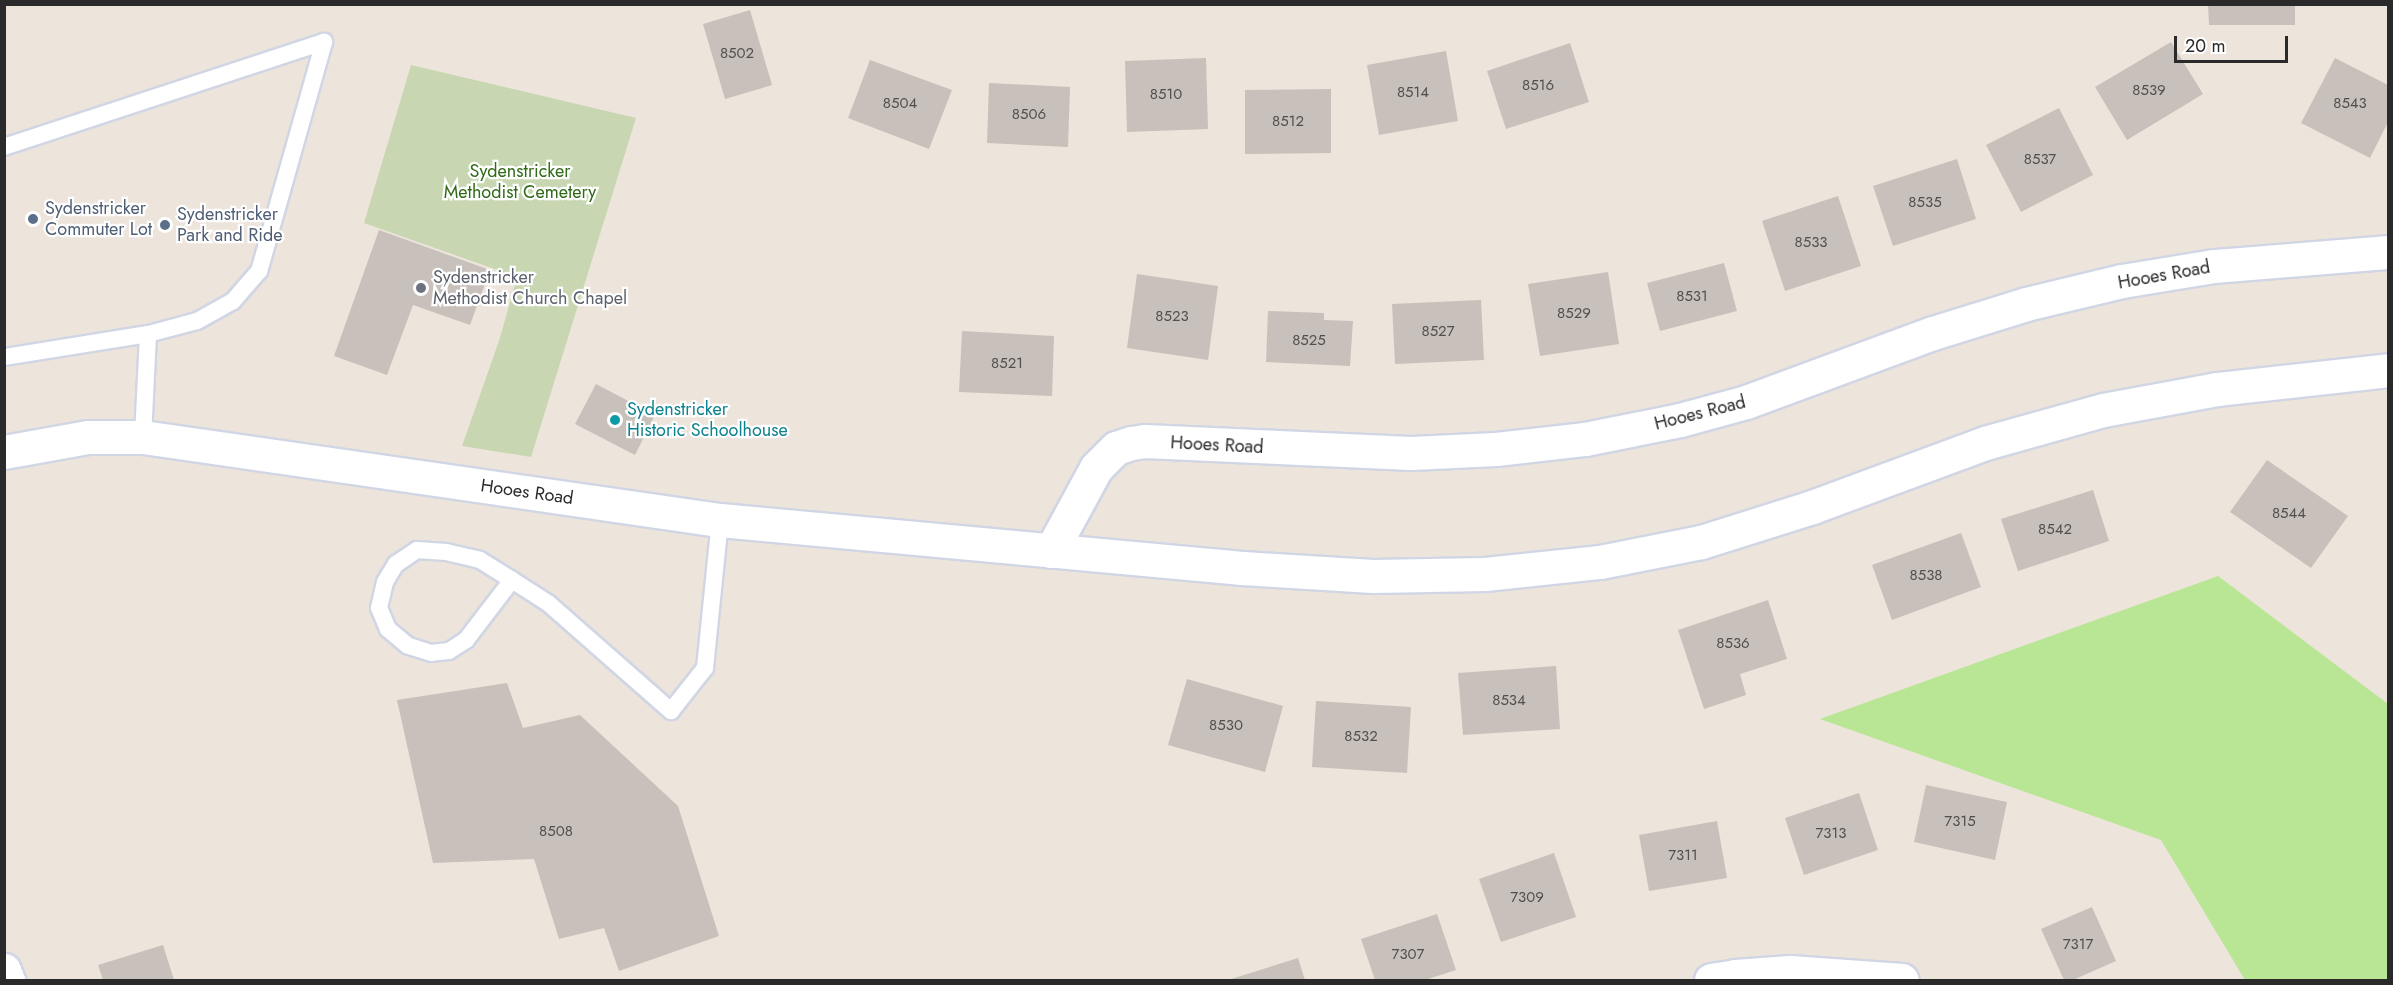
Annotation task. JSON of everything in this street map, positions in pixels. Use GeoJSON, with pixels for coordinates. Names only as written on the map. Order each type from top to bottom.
{"type":"FeatureCollection","features":[{"type":"Feature","properties":{"kind":"street","name":"Hooes Road"},"geometry":{"type":"LineString","coordinates":[[1051,551],[1096,468],[1116,448],[1131,443],[1411,453],[1496,449],[1585,439],[1680,420],[1746,402],[1933,333],[2026,304],[2122,281],[2214,266],[2388,252]]}},
{"type":"Feature","properties":{"kind":"street","name":"Hooes Road"},"geometry":{"type":"LineString","coordinates":[[4,452],[88,437],[143,437],[720,520],[1242,568],[1373,576],[1485,574],[1600,562],[1701,542],[1753,527],[1985,443],[2103,410],[2217,389],[2388,370]]}},
{"type":"Feature","properties":{"kind":"street"},"geometry":{"type":"LineString","coordinates":[[4,970],[8,981]]}},
{"type":"Feature","properties":{"kind":"street"},"geometry":{"type":"LineString","coordinates":[[1711,981],[1735,975],[1790,972],[1902,981]]}},
{"type":"Feature","properties":{"kind":"lane"},"geometry":{"type":"LineString","coordinates":[[4,147],[324,42],[259,271],[233,301],[197,321],[148,334],[4,357]]}},
{"type":"Feature","properties":{"kind":"lane"},"geometry":{"type":"LineString","coordinates":[[143,437],[148,334]]}},
{"type":"Feature","properties":{"kind":"lane"},"geometry":{"type":"LineString","coordinates":[[512,580],[466,640],[449,651],[430,653],[407,645],[388,629],[379,608],[385,582],[396,564],[417,550],[446,552],[480,560],[512,580],[548,603],[671,711],[705,668],[720,520]]}},
{"type":"Feature","properties":{"kind":"green space","name":"Sydenstricker Methodist Cemetery"},"geometry":{"type":"Polygon","coordinates":[[[411,65],[636,118],[531,457],[462,446],[500,338],[517,277],[364,223],[411,65]]]}},
{"type":"Feature","properties":{"kind":"green space"},"geometry":{"type":"Polygon","coordinates":[[[2218,576],[2388,704],[2388,980],[2245,980],[2161,840],[1820,719],[2218,576]]]}},
{"type":"Feature","properties":{"kind":"building"},"geometry":{"type":"Polygon","coordinates":[[[2208,4],[2295,4],[2295,25],[2209,25],[2208,4]]]}},
{"type":"Feature","properties":{"kind":"building"},"geometry":{"type":"Polygon","coordinates":[[[750,10],[772,85],[725,99],[703,24],[750,10]]]}},
{"type":"Feature","properties":{"kind":"building"},"geometry":{"type":"Polygon","coordinates":[[[2171,42],[2203,94],[2127,140],[2095,87],[2171,42]]]}},
{"type":"Feature","properties":{"kind":"building"},"geometry":{"type":"Polygon","coordinates":[[[1570,43],[1589,102],[1506,129],[1487,71],[1570,43]]]}},
{"type":"Feature","properties":{"kind":"building"},"geometry":{"type":"Polygon","coordinates":[[[1446,51],[1458,121],[1379,135],[1367,65],[1446,51]]]}},
{"type":"Feature","properties":{"kind":"building"},"geometry":{"type":"Polygon","coordinates":[[[1206,58],[1208,129],[1127,132],[1125,61],[1206,58]]]}},
{"type":"Feature","properties":{"kind":"building"},"geometry":{"type":"Polygon","coordinates":[[[2335,58],[2388,85],[2388,122],[2370,158],[2301,123],[2335,58]]]}},
{"type":"Feature","properties":{"kind":"building"},"geometry":{"type":"Polygon","coordinates":[[[870,60],[952,90],[929,149],[848,118],[870,60]]]}},
{"type":"Feature","properties":{"kind":"building"},"geometry":{"type":"Polygon","coordinates":[[[989,83],[1070,87],[1068,147],[987,143],[989,83]]]}},
{"type":"Feature","properties":{"kind":"building"},"geometry":{"type":"Polygon","coordinates":[[[1331,89],[1331,153],[1245,154],[1245,90],[1331,89]]]}},
{"type":"Feature","properties":{"kind":"building"},"geometry":{"type":"Polygon","coordinates":[[[2059,108],[2093,175],[2021,212],[1986,145],[2059,108]]]}},
{"type":"Feature","properties":{"kind":"building"},"geometry":{"type":"Polygon","coordinates":[[[1957,159],[1976,219],[1893,246],[1873,186],[1957,159]]]}},
{"type":"Feature","properties":{"kind":"building"},"geometry":{"type":"Polygon","coordinates":[[[1838,196],[1861,266],[1785,291],[1762,221],[1838,196]]]}},
{"type":"Feature","properties":{"kind":"building","name":"Sydenstricker Methodist Church Chapel"},"geometry":{"type":"Polygon","coordinates":[[[379,230],[490,270],[470,325],[413,305],[387,375],[334,356],[379,230]]]}},
{"type":"Feature","properties":{"kind":"building"},"geometry":{"type":"Polygon","coordinates":[[[1724,263],[1737,311],[1660,331],[1647,283],[1724,263]]]}},
{"type":"Feature","properties":{"kind":"building"},"geometry":{"type":"Polygon","coordinates":[[[1608,272],[1619,344],[1540,356],[1528,284],[1608,272]]]}},
{"type":"Feature","properties":{"kind":"building"},"geometry":{"type":"Polygon","coordinates":[[[1137,274],[1218,286],[1208,360],[1127,348],[1137,274]]]}},
{"type":"Feature","properties":{"kind":"building"},"geometry":{"type":"Polygon","coordinates":[[[1481,300],[1484,360],[1395,364],[1392,304],[1481,300]]]}},
{"type":"Feature","properties":{"kind":"building"},"geometry":{"type":"Polygon","coordinates":[[[1268,311],[1324,313],[1324,320],[1353,321],[1350,366],[1266,362],[1268,311]]]}},
{"type":"Feature","properties":{"kind":"building"},"geometry":{"type":"Polygon","coordinates":[[[962,331],[1054,336],[1052,396],[959,392],[962,331]]]}},
{"type":"Feature","properties":{"kind":"building","name":"Sydenstricker Historic Schoolhouse"},"geometry":{"type":"Polygon","coordinates":[[[596,384],[655,415],[635,455],[575,424],[596,384]]]}},
{"type":"Feature","properties":{"kind":"building"},"geometry":{"type":"Polygon","coordinates":[[[2267,460],[2348,516],[2311,568],[2230,512],[2267,460]]]}},
{"type":"Feature","properties":{"kind":"building"},"geometry":{"type":"Polygon","coordinates":[[[2093,490],[2109,541],[2018,571],[2001,519],[2093,490]]]}},
{"type":"Feature","properties":{"kind":"building"},"geometry":{"type":"Polygon","coordinates":[[[1961,533],[1981,587],[1892,620],[1872,565],[1961,533]]]}},
{"type":"Feature","properties":{"kind":"building"},"geometry":{"type":"Polygon","coordinates":[[[1768,600],[1787,659],[1740,674],[1746,695],[1704,709],[1678,630],[1768,600]]]}},
{"type":"Feature","properties":{"kind":"building"},"geometry":{"type":"Polygon","coordinates":[[[1556,666],[1560,729],[1463,735],[1458,673],[1556,666]]]}},
{"type":"Feature","properties":{"kind":"building"},"geometry":{"type":"Polygon","coordinates":[[[1187,679],[1283,706],[1265,772],[1168,745],[1187,679]]]}},
{"type":"Feature","properties":{"kind":"building"},"geometry":{"type":"Polygon","coordinates":[[[507,683],[523,728],[580,715],[678,806],[719,936],[619,971],[604,928],[559,939],[534,859],[433,863],[397,700],[507,683]]]}},
{"type":"Feature","properties":{"kind":"building"},"geometry":{"type":"Polygon","coordinates":[[[1316,701],[1411,707],[1407,773],[1312,767],[1316,701]]]}},
{"type":"Feature","properties":{"kind":"building"},"geometry":{"type":"Polygon","coordinates":[[[1926,785],[2007,802],[1995,860],[1914,842],[1926,785]]]}},
{"type":"Feature","properties":{"kind":"building"},"geometry":{"type":"Polygon","coordinates":[[[1859,793],[1878,850],[1804,875],[1785,818],[1859,793]]]}},
{"type":"Feature","properties":{"kind":"building"},"geometry":{"type":"Polygon","coordinates":[[[1717,821],[1727,878],[1649,891],[1639,835],[1717,821]]]}},
{"type":"Feature","properties":{"kind":"building"},"geometry":{"type":"Polygon","coordinates":[[[1554,853],[1576,917],[1501,942],[1479,879],[1554,853]]]}},
{"type":"Feature","properties":{"kind":"building"},"geometry":{"type":"Polygon","coordinates":[[[2092,907],[2116,961],[2073,980],[2064,980],[2041,929],[2092,907]]]}},
{"type":"Feature","properties":{"kind":"building"},"geometry":{"type":"Polygon","coordinates":[[[1437,914],[1456,970],[1425,980],[1375,980],[1361,939],[1437,914]]]}},
{"type":"Feature","properties":{"kind":"building"},"geometry":{"type":"Polygon","coordinates":[[[163,945],[174,980],[103,980],[98,965],[163,945]]]}},
{"type":"Feature","properties":{"kind":"building"},"geometry":{"type":"Polygon","coordinates":[[[1298,958],[1305,980],[1228,980],[1298,958]]]}},
{"type":"Feature","properties":{"kind":"place","name":"Sydenstricker Commuter Lot"},"geometry":{"type":"Point","coordinates":[33,219]}},
{"type":"Feature","properties":{"kind":"place","name":"Sydenstricker Park and Ride"},"geometry":{"type":"Point","coordinates":[165,225]}},
{"type":"Feature","properties":{"kind":"place","name":"Sydenstricker Methodist Church Chapel"},"geometry":{"type":"Point","coordinates":[421,288]}},
{"type":"Feature","properties":{"kind":"place","name":"Sydenstricker Historic Schoolhouse"},"geometry":{"type":"Point","coordinates":[615,420]}}]}
